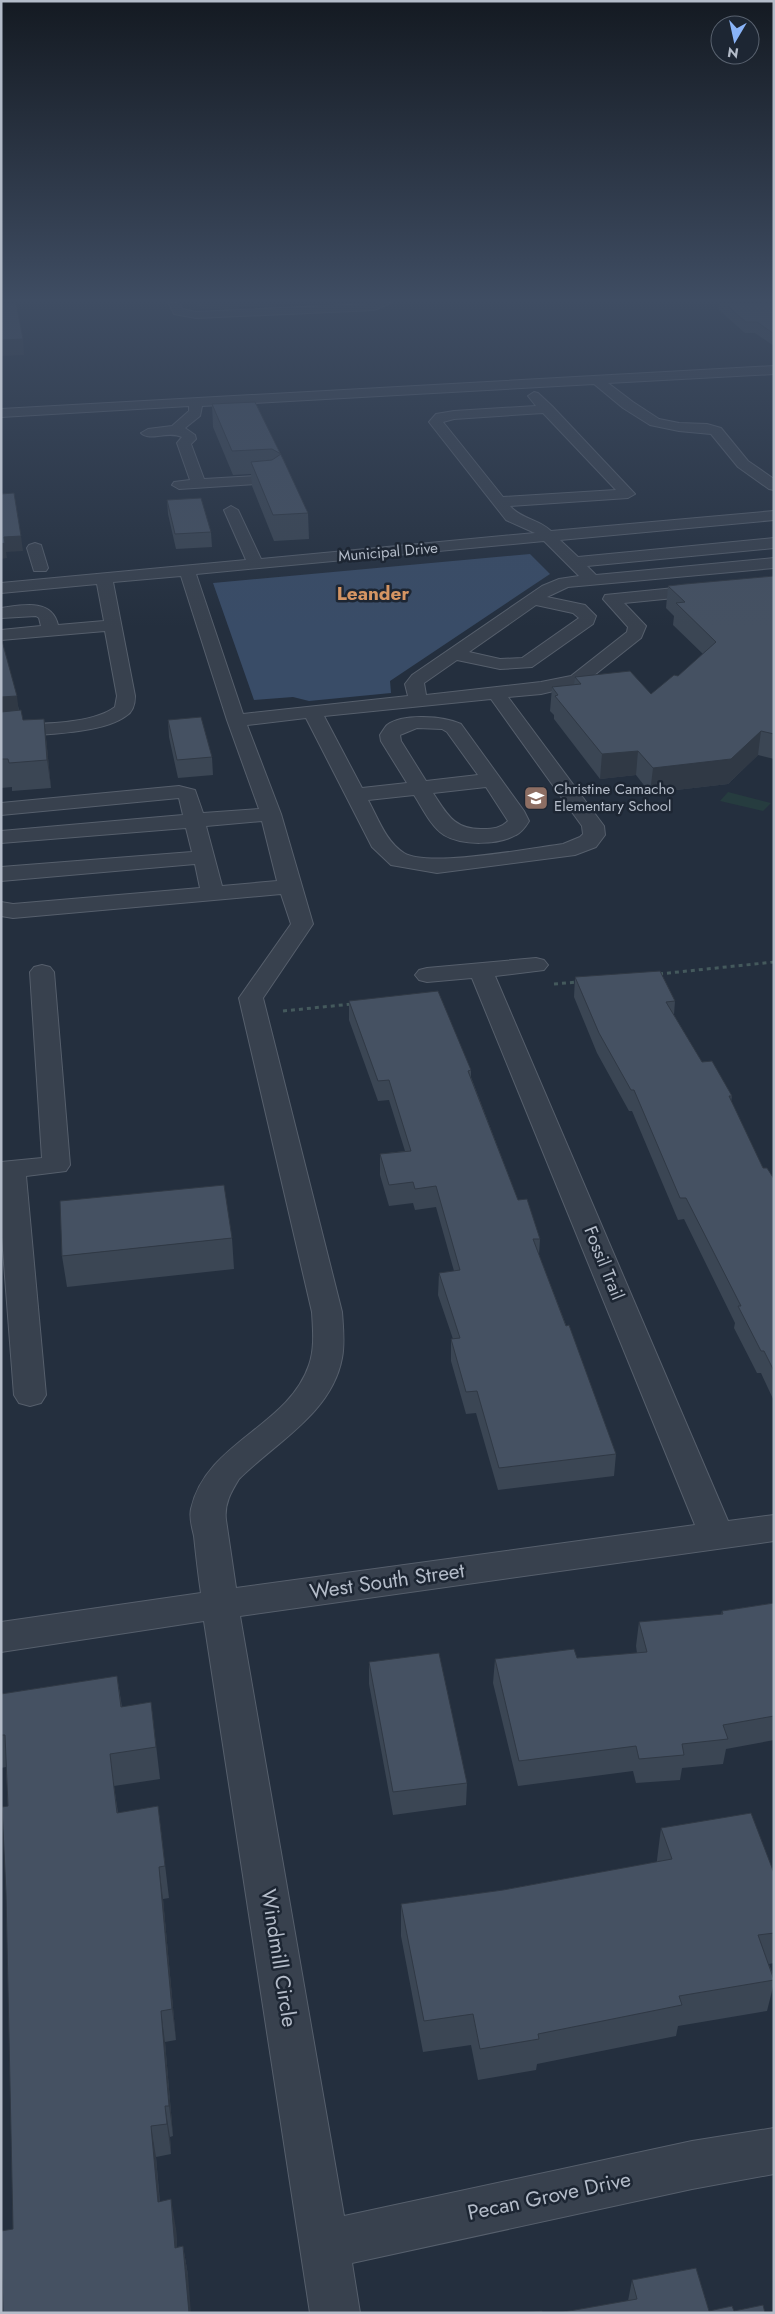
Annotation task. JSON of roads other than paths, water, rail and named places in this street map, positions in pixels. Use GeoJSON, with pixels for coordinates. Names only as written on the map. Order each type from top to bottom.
{"type":"FeatureCollection","features":[{"type":"Feature","properties":{"kind":"street"},"geometry":{"type":"LineString","coordinates":[[1,413],[37,411]]}},
{"type":"Feature","properties":{"kind":"street"},"geometry":{"type":"LineString","coordinates":[[148,433],[176,429],[196,411]]}},
{"type":"Feature","properties":{"kind":"street"},"geometry":{"type":"LineString","coordinates":[[236,720],[541,688],[577,680],[635,634],[637,626],[549,537],[538,527],[512,517],[437,421],[454,414],[510,411]]}},
{"type":"Feature","properties":{"kind":"street"},"geometry":{"type":"LineString","coordinates":[[500,502],[628,494],[549,411]]}},
{"type":"Feature","properties":{"kind":"street"},"geometry":{"type":"LineString","coordinates":[[638,411],[655,422],[679,427],[707,428],[716,431],[743,464],[774,486]]}},
{"type":"Feature","properties":{"kind":"street"},"geometry":{"type":"LineString","coordinates":[[176,429],[188,435],[189,439],[184,443],[199,484]]}},
{"type":"Feature","properties":{"kind":"street"},"geometry":{"type":"LineString","coordinates":[[179,485],[273,479]]}},
{"type":"Feature","properties":{"kind":"street"},"geometry":{"type":"LineString","coordinates":[[231,510],[256,564]]}},
{"type":"Feature","properties":{"kind":"street","name":"Municipal Drive"},"geometry":{"type":"LineString","coordinates":[[1,588],[774,516]]}},
{"type":"Feature","properties":{"kind":"street"},"geometry":{"type":"LineString","coordinates":[[574,562],[774,543]]}},
{"type":"Feature","properties":{"kind":"street"},"geometry":{"type":"LineString","coordinates":[[35,548],[44,584]]}},
{"type":"Feature","properties":{"kind":"street"},"geometry":{"type":"LineString","coordinates":[[419,701],[414,684],[418,679],[548,589],[565,582],[774,563]]}},
{"type":"Feature","properties":{"kind":"street"},"geometry":{"type":"LineString","coordinates":[[21,569],[40,568]]}},
{"type":"Feature","properties":{"kind":"street"},"geometry":{"type":"LineString","coordinates":[[1,909],[13,911],[290,887],[271,814],[236,720],[187,571]]}},
{"type":"Feature","properties":{"kind":"street"},"geometry":{"type":"LineString","coordinates":[[1,732],[89,722],[108,718],[120,712],[126,705],[126,696],[104,579]]}},
{"type":"Feature","properties":{"kind":"street"},"geometry":{"type":"LineString","coordinates":[[611,599],[774,583]]}},
{"type":"Feature","properties":{"kind":"street"},"geometry":{"type":"LineString","coordinates":[[455,654],[500,664],[526,663],[587,620],[588,616],[579,609],[533,599]]}},
{"type":"Feature","properties":{"kind":"street"},"geometry":{"type":"LineString","coordinates":[[1,612],[41,611],[46,615],[51,631]]}},
{"type":"Feature","properties":{"kind":"street"},"geometry":{"type":"LineString","coordinates":[[1,635],[113,625]]}},
{"type":"Feature","properties":{"kind":"street"},"geometry":{"type":"LineString","coordinates":[[312,712],[383,847],[399,860],[438,866],[567,850],[588,842],[594,835],[593,826],[496,693]]}},
{"type":"Feature","properties":{"kind":"street"},"geometry":{"type":"LineString","coordinates":[[416,722],[446,724],[454,728],[517,815],[519,821],[515,828],[506,833],[476,836],[460,834],[445,824],[421,788],[391,741],[390,735],[394,729],[416,722]]}},
{"type":"Feature","properties":{"kind":"street"},"geometry":{"type":"LineString","coordinates":[[356,795],[492,780]]}},
{"type":"Feature","properties":{"kind":"street"},"geometry":{"type":"LineString","coordinates":[[1,809],[179,792],[188,794],[213,894]]}},
{"type":"Feature","properties":{"kind":"street"},"geometry":{"type":"LineString","coordinates":[[1,837],[271,814]]}},
{"type":"Feature","properties":{"kind":"street"},"geometry":{"type":"LineString","coordinates":[[1,874],[204,857]]}},
{"type":"Feature","properties":{"kind":"street","name":"Windmill Circle"},"geometry":{"type":"LineString","coordinates":[[290,887],[302,924],[251,998],[328,1312],[329,1336],[325,1365],[315,1388],[298,1410],[230,1466],[215,1487],[208,1511],[220,1604],[326,2245],[335,2313]]}},
{"type":"Feature","properties":{"kind":"street"},"geometry":{"type":"LineString","coordinates":[[427,975],[486,980],[536,965]]}},
{"type":"Feature","properties":{"kind":"street"},"geometry":{"type":"LineString","coordinates":[[30,1395],[6,1170],[56,1165],[42,972]]}},
{"type":"Feature","properties":{"kind":"street","name":"Fossil Trail"},"geometry":{"type":"LineString","coordinates":[[486,980],[717,1536]]}},
{"type":"Feature","properties":{"kind":"street","name":"West South Street"},"geometry":{"type":"LineString","coordinates":[[1,1638],[220,1604],[774,1528]]}},
{"type":"Feature","properties":{"kind":"street","name":"Pecan Grove Drive"},"geometry":{"type":"LineString","coordinates":[[326,2245],[692,2165],[774,2152]]}},
{"type":"Feature","properties":{"kind":"water"},"geometry":{"type":"Polygon","coordinates":[[[530,554],[550,574],[390,681],[391,693],[309,701],[293,697],[254,700],[213,583],[530,554]]]}},
{"type":"Feature","properties":{"kind":"place","name":"Christine Camacho Elementary School"},"geometry":{"type":"Point","coordinates":[536,798]}},
{"type":"Feature","properties":{"kind":"district","name":"Leander"},"geometry":{"type":"Point","coordinates":[373,593]}}]}
